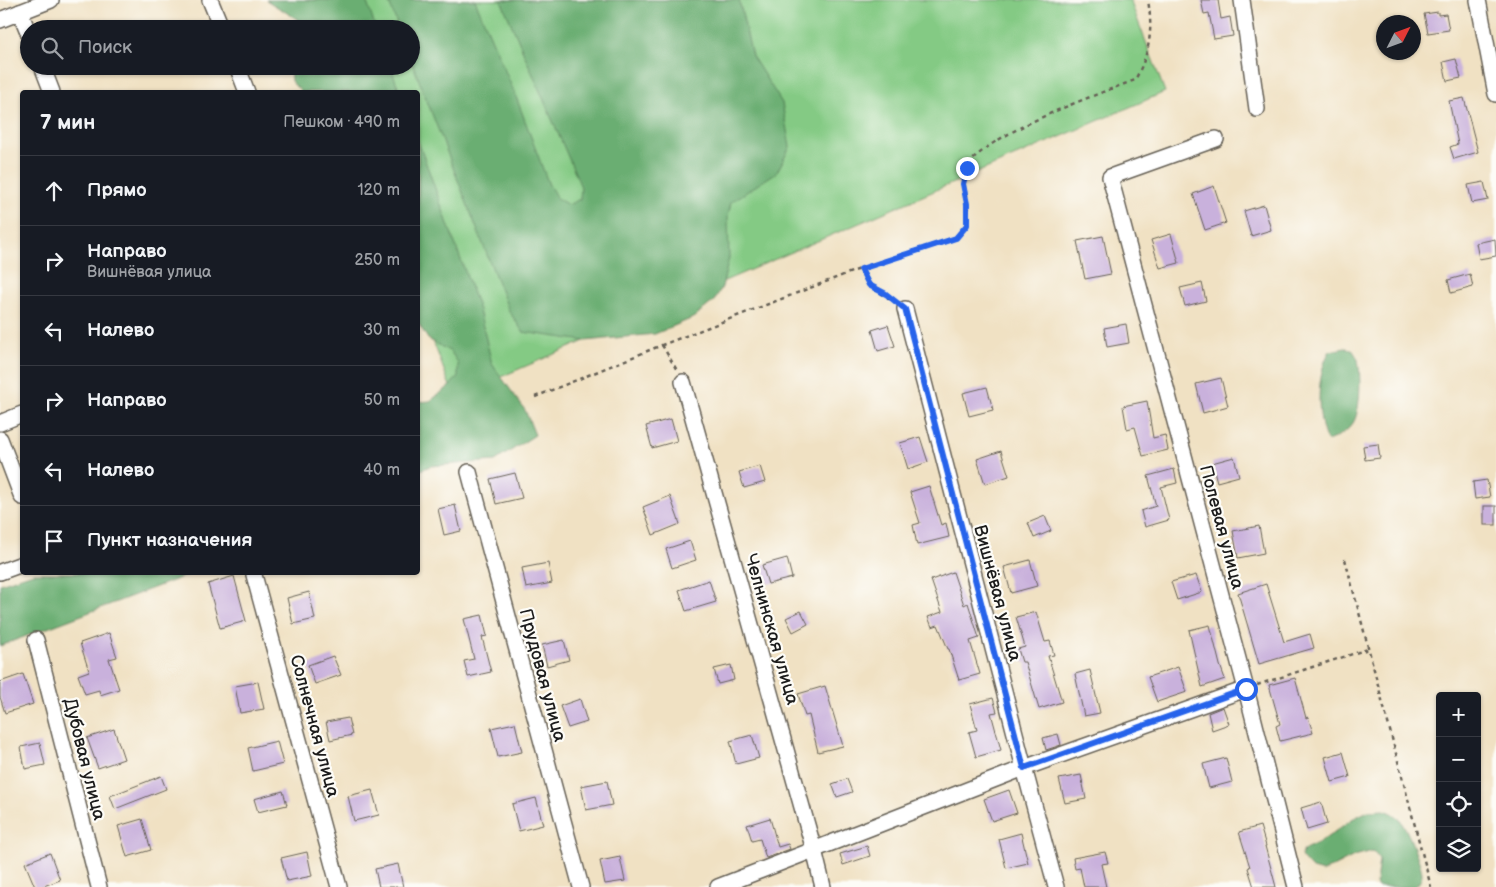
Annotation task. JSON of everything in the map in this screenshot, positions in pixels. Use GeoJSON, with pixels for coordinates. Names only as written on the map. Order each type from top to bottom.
{"type":"FeatureCollection","features":[{"type":"Feature","properties":{"kind":"street"},"geometry":{"type":"LineString","coordinates":[[0,20],[51,0]]}},
{"type":"Feature","properties":{"kind":"street"},"geometry":{"type":"LineString","coordinates":[[210,0],[218,20]]}},
{"type":"Feature","properties":{"kind":"street"},"geometry":{"type":"LineString","coordinates":[[1242,0],[1257,109]]}},
{"type":"Feature","properties":{"kind":"street"},"geometry":{"type":"LineString","coordinates":[[1478,0],[1496,94]]}},
{"type":"Feature","properties":{"kind":"street"},"geometry":{"type":"LineString","coordinates":[[20,12],[23,20]]}},
{"type":"Feature","properties":{"kind":"street"},"geometry":{"type":"LineString","coordinates":[[45,75],[51,90]]}},
{"type":"Feature","properties":{"kind":"street"},"geometry":{"type":"LineString","coordinates":[[240,75],[246,90]]}},
{"type":"Feature","properties":{"kind":"street","name":"Полевая улица"},"geometry":{"type":"LineString","coordinates":[[1216,140],[1110,177],[1246,689],[1296,887]]}},
{"type":"Feature","properties":{"kind":"street","name":"Вишнёвая улица"},"geometry":{"type":"LineString","coordinates":[[905,309],[1056,887]]}},
{"type":"Feature","properties":{"kind":"street","name":"Челнинская улица"},"geometry":{"type":"LineString","coordinates":[[683,382],[814,850],[822,887]]}},
{"type":"Feature","properties":{"kind":"street"},"geometry":{"type":"LineString","coordinates":[[0,423],[20,415]]}},
{"type":"Feature","properties":{"kind":"street"},"geometry":{"type":"LineString","coordinates":[[0,439],[20,492]]}},
{"type":"Feature","properties":{"kind":"street","name":"Прудовая улица"},"geometry":{"type":"LineString","coordinates":[[469,472],[581,887]]}},
{"type":"Feature","properties":{"kind":"street"},"geometry":{"type":"LineString","coordinates":[[0,572],[20,565]]}},
{"type":"Feature","properties":{"kind":"street","name":"Солнечная улица"},"geometry":{"type":"LineString","coordinates":[[254,575],[339,887]]}},
{"type":"Feature","properties":{"kind":"street","name":"Дубовая улица"},"geometry":{"type":"LineString","coordinates":[[36,640],[99,887]]}},
{"type":"Feature","properties":{"kind":"street"},"geometry":{"type":"LineString","coordinates":[[718,887],[1024,768],[1246,689]]}},
{"type":"Feature","properties":{"kind":"path"},"geometry":{"type":"LineString","coordinates":[[535,397],[662,344],[861,269],[956,238],[967,225],[967,204],[963,184],[967,168],[980,153],[997,139],[1023,126],[1135,80],[1145,62],[1151,31],[1148,0]]}},
{"type":"Feature","properties":{"kind":"path"},"geometry":{"type":"LineString","coordinates":[[861,269],[869,285],[886,294],[905,309]]}},
{"type":"Feature","properties":{"kind":"path"},"geometry":{"type":"LineString","coordinates":[[662,344],[683,382]]}},
{"type":"Feature","properties":{"kind":"path"},"geometry":{"type":"LineString","coordinates":[[1345,558],[1431,887]]}},
{"type":"Feature","properties":{"kind":"path"},"geometry":{"type":"LineString","coordinates":[[1246,689],[1368,649]]}},
{"type":"Feature","properties":{"kind":"green space"},"geometry":{"type":"Polygon","coordinates":[[[266,0],[366,0],[373,20],[298,20],[266,0]]]}},
{"type":"Feature","properties":{"kind":"green space"},"geometry":{"type":"Polygon","coordinates":[[[305,0],[1130,0],[1165,92],[454,397],[420,306],[420,90],[338,90],[332,75],[420,75],[420,20],[312,20],[305,0]]]}},
{"type":"Feature","properties":{"kind":"green space"},"geometry":{"type":"Polygon","coordinates":[[[388,0],[475,0],[515,94],[549,185],[557,198],[568,205],[580,199],[581,187],[501,0],[739,0],[752,56],[782,103],[790,147],[777,172],[731,202],[728,216],[729,258],[722,287],[714,301],[693,318],[655,334],[585,341],[523,332],[509,311],[417,75],[420,75],[420,20],[396,20],[388,0]]]}},
{"type":"Feature","properties":{"kind":"green space"},"geometry":{"type":"Polygon","coordinates":[[[291,75],[393,75],[399,90],[299,90],[291,81],[291,75]]]}},
{"type":"Feature","properties":{"kind":"green space"},"geometry":{"type":"Polygon","coordinates":[[[420,147],[479,310],[492,364],[525,410],[535,435],[495,461],[430,466],[420,470],[420,402],[430,401],[450,386],[458,376],[458,363],[451,352],[428,339],[420,326],[420,147]]]}},
{"type":"Feature","properties":{"kind":"green space"},"geometry":{"type":"Polygon","coordinates":[[[1345,348],[1352,349],[1358,360],[1360,383],[1358,410],[1353,423],[1348,429],[1327,441],[1323,431],[1319,408],[1322,371],[1330,351],[1345,348]]]}},
{"type":"Feature","properties":{"kind":"green space"},"geometry":{"type":"Polygon","coordinates":[[[27,575],[188,575],[0,646],[0,584],[27,575]]]}},
{"type":"Feature","properties":{"kind":"green space"},"geometry":{"type":"Polygon","coordinates":[[[1384,810],[1394,814],[1401,821],[1416,854],[1422,875],[1420,881],[1414,887],[1378,887],[1376,884],[1379,859],[1373,851],[1354,856],[1323,872],[1312,869],[1302,858],[1301,855],[1305,849],[1322,841],[1352,819],[1368,811],[1384,810]]]}},
{"type":"Feature","properties":{"kind":"building"},"geometry":{"type":"Polygon","coordinates":[[[1201,0],[1218,0],[1221,19],[1230,17],[1233,36],[1214,39],[1209,13],[1204,14],[1201,0]]]}},
{"type":"Feature","properties":{"kind":"building"},"geometry":{"type":"Polygon","coordinates":[[[1438,12],[1438,15],[1446,14],[1449,30],[1428,33],[1424,14],[1438,12]]]}},
{"type":"Feature","properties":{"kind":"building"},"geometry":{"type":"Polygon","coordinates":[[[1456,59],[1461,78],[1447,81],[1443,62],[1456,59]]]}},
{"type":"Feature","properties":{"kind":"building"},"geometry":{"type":"Polygon","coordinates":[[[1464,98],[1478,152],[1454,159],[1450,147],[1458,144],[1449,101],[1464,98]]]}},
{"type":"Feature","properties":{"kind":"building"},"geometry":{"type":"Polygon","coordinates":[[[1484,182],[1488,200],[1472,203],[1468,185],[1484,182]]]}},
{"type":"Feature","properties":{"kind":"building"},"geometry":{"type":"Polygon","coordinates":[[[1214,186],[1226,223],[1205,230],[1193,194],[1214,186]]]}},
{"type":"Feature","properties":{"kind":"building"},"geometry":{"type":"Polygon","coordinates":[[[1264,205],[1271,230],[1251,236],[1244,211],[1264,205]]]}},
{"type":"Feature","properties":{"kind":"building"},"geometry":{"type":"Polygon","coordinates":[[[1171,234],[1179,263],[1160,268],[1151,240],[1171,234]]]}},
{"type":"Feature","properties":{"kind":"building"},"geometry":{"type":"Polygon","coordinates":[[[1103,236],[1111,274],[1085,279],[1077,241],[1103,236]]]}},
{"type":"Feature","properties":{"kind":"building"},"geometry":{"type":"Polygon","coordinates":[[[1495,239],[1496,256],[1479,259],[1476,243],[1495,239]]]}},
{"type":"Feature","properties":{"kind":"building"},"geometry":{"type":"Polygon","coordinates":[[[1470,274],[1473,287],[1451,293],[1448,280],[1470,274]]]}},
{"type":"Feature","properties":{"kind":"building"},"geometry":{"type":"Polygon","coordinates":[[[1202,283],[1206,301],[1185,306],[1180,288],[1202,283]]]}},
{"type":"Feature","properties":{"kind":"building"},"geometry":{"type":"Polygon","coordinates":[[[1126,324],[1129,343],[1107,347],[1104,328],[1126,324]]]}},
{"type":"Feature","properties":{"kind":"building"},"geometry":{"type":"Polygon","coordinates":[[[888,325],[895,346],[878,351],[872,330],[888,325]]]}},
{"type":"Feature","properties":{"kind":"building"},"geometry":{"type":"Polygon","coordinates":[[[1221,378],[1228,406],[1203,413],[1196,384],[1221,378]]]}},
{"type":"Feature","properties":{"kind":"building"},"geometry":{"type":"Polygon","coordinates":[[[987,387],[993,410],[969,416],[963,393],[987,387]]]}},
{"type":"Feature","properties":{"kind":"building"},"geometry":{"type":"Polygon","coordinates":[[[1147,401],[1153,438],[1165,435],[1168,450],[1143,456],[1135,427],[1127,429],[1123,406],[1147,401]]]}},
{"type":"Feature","properties":{"kind":"building"},"geometry":{"type":"Polygon","coordinates":[[[671,419],[677,441],[652,448],[646,426],[671,419]]]}},
{"type":"Feature","properties":{"kind":"building"},"geometry":{"type":"Polygon","coordinates":[[[920,437],[928,462],[908,469],[900,443],[920,437]]]}},
{"type":"Feature","properties":{"kind":"building"},"geometry":{"type":"Polygon","coordinates":[[[1378,444],[1380,458],[1365,460],[1363,446],[1378,444]]]}},
{"type":"Feature","properties":{"kind":"building"},"geometry":{"type":"Polygon","coordinates":[[[1001,451],[1009,476],[985,484],[977,459],[1001,451]]]}},
{"type":"Feature","properties":{"kind":"building"},"geometry":{"type":"Polygon","coordinates":[[[1234,457],[1239,476],[1217,482],[1212,463],[1234,457]]]}},
{"type":"Feature","properties":{"kind":"building"},"geometry":{"type":"Polygon","coordinates":[[[760,466],[765,482],[744,488],[739,472],[760,466]]]}},
{"type":"Feature","properties":{"kind":"building"},"geometry":{"type":"Polygon","coordinates":[[[1174,469],[1177,483],[1161,487],[1169,520],[1145,527],[1141,511],[1156,506],[1148,476],[1174,469]]]}},
{"type":"Feature","properties":{"kind":"building"},"geometry":{"type":"Polygon","coordinates":[[[515,473],[522,498],[496,504],[490,479],[515,473]]]}},
{"type":"Feature","properties":{"kind":"building"},"geometry":{"type":"Polygon","coordinates":[[[1487,480],[1490,497],[1475,499],[1473,482],[1487,480]]]}},
{"type":"Feature","properties":{"kind":"building"},"geometry":{"type":"Polygon","coordinates":[[[929,486],[941,525],[946,523],[949,537],[917,545],[913,525],[920,523],[910,492],[929,486]]]}},
{"type":"Feature","properties":{"kind":"building"},"geometry":{"type":"Polygon","coordinates":[[[670,496],[680,524],[653,535],[643,507],[670,496]]]}},
{"type":"Feature","properties":{"kind":"building"},"geometry":{"type":"Polygon","coordinates":[[[455,505],[461,531],[444,535],[438,509],[455,505]]]}},
{"type":"Feature","properties":{"kind":"building"},"geometry":{"type":"Polygon","coordinates":[[[1484,506],[1496,506],[1496,525],[1484,525],[1484,506]]]}},
{"type":"Feature","properties":{"kind":"building"},"geometry":{"type":"Polygon","coordinates":[[[1045,516],[1051,531],[1034,538],[1028,523],[1045,516]]]}},
{"type":"Feature","properties":{"kind":"building"},"geometry":{"type":"Polygon","coordinates":[[[1259,526],[1264,553],[1238,558],[1233,531],[1259,526]]]}},
{"type":"Feature","properties":{"kind":"building"},"geometry":{"type":"Polygon","coordinates":[[[690,541],[696,560],[672,568],[666,549],[690,541]]]}},
{"type":"Feature","properties":{"kind":"building"},"geometry":{"type":"Polygon","coordinates":[[[787,558],[792,578],[768,584],[762,565],[787,558]]]}},
{"type":"Feature","properties":{"kind":"building"},"geometry":{"type":"Polygon","coordinates":[[[1030,560],[1037,586],[1011,593],[1004,567],[1030,560]]]}},
{"type":"Feature","properties":{"kind":"building"},"geometry":{"type":"Polygon","coordinates":[[[548,563],[552,583],[526,588],[522,568],[548,563]]]}},
{"type":"Feature","properties":{"kind":"building"},"geometry":{"type":"Polygon","coordinates":[[[953,572],[964,605],[968,603],[979,638],[970,641],[980,674],[959,680],[949,649],[938,625],[932,627],[928,617],[942,612],[931,580],[953,572]]]}},
{"type":"Feature","properties":{"kind":"building"},"geometry":{"type":"Polygon","coordinates":[[[1196,575],[1202,592],[1177,600],[1171,582],[1196,575]]]}},
{"type":"Feature","properties":{"kind":"building"},"geometry":{"type":"Polygon","coordinates":[[[234,576],[246,621],[220,628],[208,584],[234,576]]]}},
{"type":"Feature","properties":{"kind":"building"},"geometry":{"type":"Polygon","coordinates":[[[709,580],[716,602],[686,611],[679,590],[709,580]]]}},
{"type":"Feature","properties":{"kind":"building"},"geometry":{"type":"Polygon","coordinates":[[[1266,584],[1284,642],[1310,634],[1314,648],[1259,664],[1238,593],[1266,584]]]}},
{"type":"Feature","properties":{"kind":"building"},"geometry":{"type":"Polygon","coordinates":[[[309,592],[315,619],[293,624],[287,598],[309,592]]]}},
{"type":"Feature","properties":{"kind":"building"},"geometry":{"type":"Polygon","coordinates":[[[801,611],[808,624],[793,632],[786,618],[801,611]]]}},
{"type":"Feature","properties":{"kind":"building"},"geometry":{"type":"Polygon","coordinates":[[[1036,612],[1045,642],[1050,641],[1054,655],[1048,656],[1062,702],[1039,709],[1025,662],[1022,662],[1018,649],[1025,647],[1016,617],[1036,612]]]}},
{"type":"Feature","properties":{"kind":"building"},"geometry":{"type":"Polygon","coordinates":[[[482,615],[487,636],[482,637],[491,672],[468,677],[464,661],[474,659],[464,619],[482,615]]]}},
{"type":"Feature","properties":{"kind":"building"},"geometry":{"type":"Polygon","coordinates":[[[1210,625],[1225,679],[1202,687],[1189,630],[1210,625]]]}},
{"type":"Feature","properties":{"kind":"building"},"geometry":{"type":"Polygon","coordinates":[[[109,633],[117,657],[109,659],[119,689],[100,695],[99,690],[85,694],[78,675],[89,671],[80,643],[109,633]]]}},
{"type":"Feature","properties":{"kind":"building"},"geometry":{"type":"Polygon","coordinates":[[[564,640],[569,660],[547,666],[542,645],[564,640]]]}},
{"type":"Feature","properties":{"kind":"building"},"geometry":{"type":"Polygon","coordinates":[[[333,656],[341,675],[315,684],[308,665],[333,656]]]}},
{"type":"Feature","properties":{"kind":"building"},"geometry":{"type":"Polygon","coordinates":[[[731,665],[734,680],[718,684],[714,669],[731,665]]]}},
{"type":"Feature","properties":{"kind":"building"},"geometry":{"type":"Polygon","coordinates":[[[1178,667],[1187,692],[1157,702],[1148,677],[1178,667]]]}},
{"type":"Feature","properties":{"kind":"building"},"geometry":{"type":"Polygon","coordinates":[[[1090,670],[1100,713],[1084,716],[1075,674],[1090,670]]]}},
{"type":"Feature","properties":{"kind":"building"},"geometry":{"type":"Polygon","coordinates":[[[23,674],[33,704],[5,713],[0,697],[0,682],[23,674]]]}},
{"type":"Feature","properties":{"kind":"building"},"geometry":{"type":"Polygon","coordinates":[[[1295,678],[1306,718],[1308,717],[1313,733],[1280,741],[1276,726],[1280,724],[1269,685],[1295,678]]]}},
{"type":"Feature","properties":{"kind":"building"},"geometry":{"type":"Polygon","coordinates":[[[258,682],[264,709],[240,713],[235,686],[258,682]]]}},
{"type":"Feature","properties":{"kind":"building"},"geometry":{"type":"Polygon","coordinates":[[[825,686],[843,746],[818,752],[809,715],[805,716],[798,694],[825,686]]]}},
{"type":"Feature","properties":{"kind":"building"},"geometry":{"type":"Polygon","coordinates":[[[993,698],[997,712],[991,713],[1001,750],[976,757],[969,732],[977,730],[970,704],[993,698]]]}},
{"type":"Feature","properties":{"kind":"building"},"geometry":{"type":"Polygon","coordinates":[[[580,699],[587,722],[568,728],[560,706],[580,699]]]}},
{"type":"Feature","properties":{"kind":"building"},"geometry":{"type":"Polygon","coordinates":[[[1223,707],[1229,724],[1212,730],[1208,713],[1223,707]]]}},
{"type":"Feature","properties":{"kind":"building"},"geometry":{"type":"Polygon","coordinates":[[[348,718],[352,735],[330,740],[326,722],[348,718]]]}},
{"type":"Feature","properties":{"kind":"building"},"geometry":{"type":"Polygon","coordinates":[[[515,723],[522,752],[498,757],[491,728],[515,723]]]}},
{"type":"Feature","properties":{"kind":"building"},"geometry":{"type":"Polygon","coordinates":[[[114,729],[124,759],[98,768],[87,738],[114,729]]]}},
{"type":"Feature","properties":{"kind":"building"},"geometry":{"type":"Polygon","coordinates":[[[1058,734],[1061,745],[1046,750],[1043,738],[1058,734]]]}},
{"type":"Feature","properties":{"kind":"building"},"geometry":{"type":"Polygon","coordinates":[[[752,735],[759,758],[736,764],[730,741],[752,735]]]}},
{"type":"Feature","properties":{"kind":"building"},"geometry":{"type":"Polygon","coordinates":[[[277,741],[283,764],[253,771],[248,748],[277,741]]]}},
{"type":"Feature","properties":{"kind":"building"},"geometry":{"type":"Polygon","coordinates":[[[40,743],[45,765],[25,769],[21,747],[40,743]]]}},
{"type":"Feature","properties":{"kind":"building"},"geometry":{"type":"Polygon","coordinates":[[[1343,752],[1350,777],[1332,782],[1325,757],[1343,752]]]}},
{"type":"Feature","properties":{"kind":"building"},"geometry":{"type":"Polygon","coordinates":[[[1226,758],[1232,782],[1209,788],[1203,764],[1226,758]]]}},
{"type":"Feature","properties":{"kind":"building"},"geometry":{"type":"Polygon","coordinates":[[[1081,775],[1086,799],[1065,803],[1059,779],[1081,775]]]}},
{"type":"Feature","properties":{"kind":"building"},"geometry":{"type":"Polygon","coordinates":[[[161,776],[166,789],[115,809],[110,796],[161,776]]]}},
{"type":"Feature","properties":{"kind":"building"},"geometry":{"type":"Polygon","coordinates":[[[847,779],[852,792],[837,797],[832,784],[847,779]]]}},
{"type":"Feature","properties":{"kind":"building"},"geometry":{"type":"Polygon","coordinates":[[[607,781],[612,805],[586,810],[581,786],[607,781]]]}},
{"type":"Feature","properties":{"kind":"building"},"geometry":{"type":"Polygon","coordinates":[[[372,790],[379,815],[354,821],[348,796],[372,790]]]}},
{"type":"Feature","properties":{"kind":"building"},"geometry":{"type":"Polygon","coordinates":[[[1009,790],[1017,813],[992,821],[984,799],[1009,790]]]}},
{"type":"Feature","properties":{"kind":"building"},"geometry":{"type":"Polygon","coordinates":[[[283,791],[287,805],[258,812],[254,799],[283,791]]]}},
{"type":"Feature","properties":{"kind":"building"},"geometry":{"type":"Polygon","coordinates":[[[536,798],[543,825],[519,831],[512,804],[536,798]]]}},
{"type":"Feature","properties":{"kind":"building"},"geometry":{"type":"Polygon","coordinates":[[[1321,802],[1327,824],[1307,830],[1301,808],[1321,802]]]}},
{"type":"Feature","properties":{"kind":"building"},"geometry":{"type":"Polygon","coordinates":[[[770,818],[778,847],[788,844],[790,849],[766,858],[760,839],[752,841],[747,825],[770,818]]]}},
{"type":"Feature","properties":{"kind":"building"},"geometry":{"type":"Polygon","coordinates":[[[142,819],[151,850],[127,857],[118,826],[142,819]]]}},
{"type":"Feature","properties":{"kind":"building"},"geometry":{"type":"Polygon","coordinates":[[[1260,826],[1276,887],[1254,887],[1248,868],[1250,867],[1239,832],[1260,826]]]}},
{"type":"Feature","properties":{"kind":"building"},"geometry":{"type":"Polygon","coordinates":[[[1021,833],[1028,863],[1006,868],[999,839],[1021,833]]]}},
{"type":"Feature","properties":{"kind":"building"},"geometry":{"type":"Polygon","coordinates":[[[867,846],[870,856],[843,865],[840,854],[867,846]]]}},
{"type":"Feature","properties":{"kind":"building"},"geometry":{"type":"Polygon","coordinates":[[[307,852],[312,876],[287,881],[281,858],[307,852]]]}},
{"type":"Feature","properties":{"kind":"building"},"geometry":{"type":"Polygon","coordinates":[[[1105,852],[1108,863],[1101,864],[1106,887],[1084,887],[1080,868],[1075,869],[1073,858],[1105,852]]]}},
{"type":"Feature","properties":{"kind":"building"},"geometry":{"type":"Polygon","coordinates":[[[50,853],[60,880],[41,887],[35,887],[25,863],[50,853]]]}},
{"type":"Feature","properties":{"kind":"building"},"geometry":{"type":"Polygon","coordinates":[[[620,857],[625,881],[605,884],[600,861],[620,857]]]}},
{"type":"Feature","properties":{"kind":"building"},"geometry":{"type":"Polygon","coordinates":[[[398,864],[403,887],[379,887],[375,869],[398,864]]]}},
{"type":"Feature","properties":{"kind":"route"},"geometry":{"type":"LineString","coordinates":[[967,168],[963,184],[967,204],[967,225],[956,238],[861,269],[869,285],[886,294],[905,309],[1024,768],[1246,689]]}}]}
